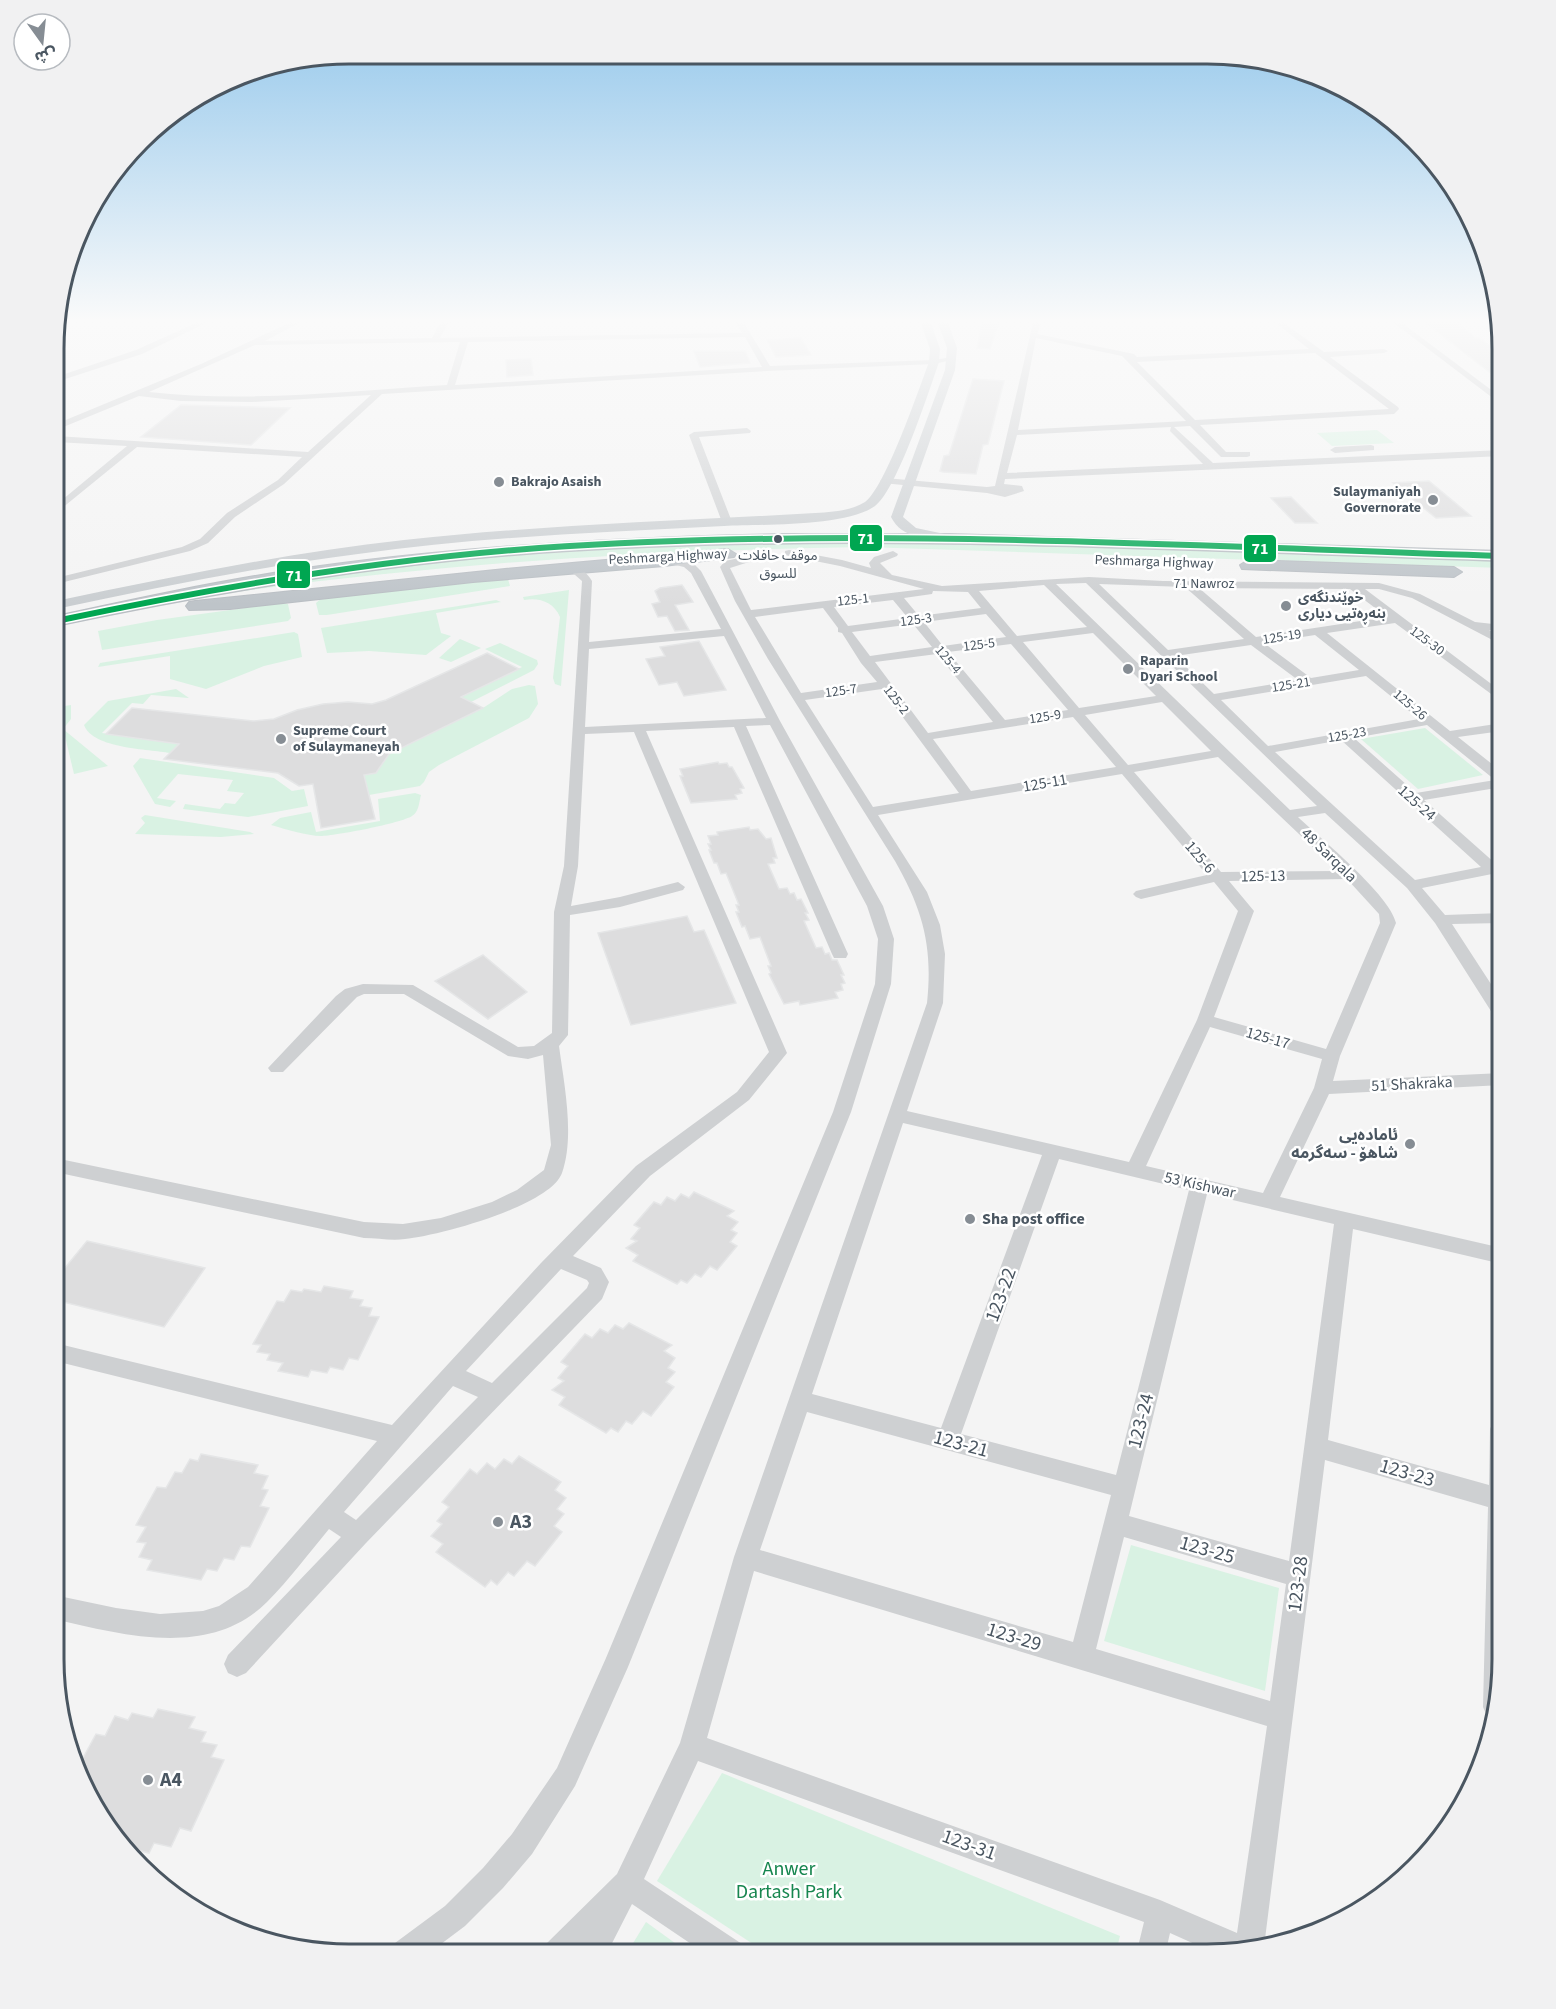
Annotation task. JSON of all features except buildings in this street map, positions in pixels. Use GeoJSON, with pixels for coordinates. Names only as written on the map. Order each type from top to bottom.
{"type":"FeatureCollection","features":[{"type":"Feature","properties":{"kind":"highway"},"geometry":{"type":"LineString","coordinates":[[550,549],[656,525]]}},
{"type":"Feature","properties":{"kind":"highway","name":"Peshmarga Highway"},"geometry":{"type":"LineString","coordinates":[[64,631],[292,575],[380,564],[550,549],[777,538],[949,538],[1492,556]]}},
{"type":"Feature","properties":{"kind":"highway","name":"Peshmarga Highway"},"geometry":{"type":"LineString","coordinates":[[64,620],[188,600],[419,576],[653,558],[789,553],[1138,561]]}},
{"type":"Feature","properties":{"kind":"highway"},"geometry":{"type":"LineString","coordinates":[[64,615],[188,600],[251,603],[423,582],[728,555]]}},
{"type":"Feature","properties":{"kind":"highway","name":"Peshmarga Highway"},"geometry":{"type":"LineString","coordinates":[[1230,564],[1466,572]]}},
{"type":"Feature","properties":{"kind":"main road"},"geometry":{"type":"LineString","coordinates":[[64,603],[192,576],[333,553],[474,537],[846,514],[862,509],[877,498],[914,417]]}},
{"type":"Feature","properties":{"kind":"main road"},"geometry":{"type":"LineString","coordinates":[[933,417],[897,513],[899,523],[914,531],[949,538]]}},
{"type":"Feature","properties":{"kind":"street"},"geometry":{"type":"LineString","coordinates":[[64,424],[80,417]]}},
{"type":"Feature","properties":{"kind":"street"},"geometry":{"type":"LineString","coordinates":[[64,580],[186,549],[204,541],[231,515],[281,482],[352,417]]}},
{"type":"Feature","properties":{"kind":"street"},"geometry":{"type":"LineString","coordinates":[[1000,487],[1016,417]]}},
{"type":"Feature","properties":{"kind":"street"},"geometry":{"type":"LineString","coordinates":[[1186,417],[1224,455],[1258,454]]}},
{"type":"Feature","properties":{"kind":"street"},"geometry":{"type":"LineString","coordinates":[[1013,433],[1305,417]]}},
{"type":"Feature","properties":{"kind":"street"},"geometry":{"type":"LineString","coordinates":[[1173,429],[1211,467]]}},
{"type":"Feature","properties":{"kind":"street"},"geometry":{"type":"LineString","coordinates":[[728,522],[694,435],[747,431]]}},
{"type":"Feature","properties":{"kind":"street"},"geometry":{"type":"LineString","coordinates":[[64,439],[310,455]]}},
{"type":"Feature","properties":{"kind":"street"},"geometry":{"type":"LineString","coordinates":[[64,503],[136,443]]}},
{"type":"Feature","properties":{"kind":"street"},"geometry":{"type":"LineString","coordinates":[[1326,450],[1371,448]]}},
{"type":"Feature","properties":{"kind":"street"},"geometry":{"type":"LineString","coordinates":[[1002,476],[1492,453]]}},
{"type":"Feature","properties":{"kind":"street"},"geometry":{"type":"LineString","coordinates":[[885,481],[987,490],[1005,494],[1019,490],[1000,487],[987,490]]}},
{"type":"Feature","properties":{"kind":"street"},"geometry":{"type":"LineString","coordinates":[[789,553],[842,563],[898,580]]}},
{"type":"Feature","properties":{"kind":"street"},"geometry":{"type":"LineString","coordinates":[[417,1944],[455,1916],[494,1878],[522,1844],[566,1777],[615,1667],[842,1112],[879,1000],[887,951],[880,917],[774,721],[729,632],[732,605],[725,567],[731,562],[764,554]]}},
{"type":"Feature","properties":{"kind":"street"},"geometry":{"type":"LineString","coordinates":[[893,554],[878,559],[874,566],[912,589]]}},
{"type":"Feature","properties":{"kind":"street"},"geometry":{"type":"LineString","coordinates":[[597,1944],[692,1746],[746,1557],[935,1003],[938,964],[936,944],[925,904],[916,885],[798,695],[732,605],[693,567],[675,561],[653,558]]}},
{"type":"Feature","properties":{"kind":"street"},"geometry":{"type":"LineString","coordinates":[[277,1068],[351,993],[385,987],[407,989],[514,1052],[534,1052],[551,1046],[560,1035],[562,912],[571,866],[587,581],[583,575],[572,568]]}},
{"type":"Feature","properties":{"kind":"street"},"geometry":{"type":"LineString","coordinates":[[1089,580],[1265,750],[1412,885],[1442,920],[1492,992]]}},
{"type":"Feature","properties":{"kind":"street","name":"71 Nawroz"},"geometry":{"type":"LineString","coordinates":[[965,589],[1047,581],[1089,580],[1188,584],[1352,585],[1399,589],[1472,625],[1492,627]]}},
{"type":"Feature","properties":{"kind":"street","name":"48 Sarqala"},"geometry":{"type":"LineString","coordinates":[[1047,581],[1221,753],[1350,875],[1386,913],[1388,923],[1331,1056],[1323,1088],[1269,1201]]}},
{"type":"Feature","properties":{"kind":"street"},"geometry":{"type":"LineString","coordinates":[[1188,584],[1254,641],[1308,682]]}},
{"type":"Feature","properties":{"kind":"street","name":"125-30"},"geometry":{"type":"LineString","coordinates":[[1352,585],[1492,690]]}},
{"type":"Feature","properties":{"kind":"street","name":"125-1"},"geometry":{"type":"LineString","coordinates":[[732,605],[825,603],[896,596],[912,589],[965,589]]}},
{"type":"Feature","properties":{"kind":"street","name":"125-6"},"geometry":{"type":"LineString","coordinates":[[965,589],[989,610],[1246,910],[1205,1020],[1135,1170]]}},
{"type":"Feature","properties":{"kind":"street","name":"125-4"},"geometry":{"type":"LineString","coordinates":[[896,596],[1001,724]]}},
{"type":"Feature","properties":{"kind":"street","name":"125-2"},"geometry":{"type":"LineString","coordinates":[[825,603],[842,630],[968,796]]}},
{"type":"Feature","properties":{"kind":"street","name":"125-3"},"geometry":{"type":"LineString","coordinates":[[842,630],[989,610]]}},
{"type":"Feature","properties":{"kind":"street","name":"125-19"},"geometry":{"type":"LineString","coordinates":[[1165,654],[1398,619]]}},
{"type":"Feature","properties":{"kind":"street"},"geometry":{"type":"LineString","coordinates":[[1472,625],[1492,636]]}},
{"type":"Feature","properties":{"kind":"street","name":"125-5"},"geometry":{"type":"LineString","coordinates":[[865,660],[1094,629]]}},
{"type":"Feature","properties":{"kind":"street"},"geometry":{"type":"LineString","coordinates":[[583,646],[729,632]]}},
{"type":"Feature","properties":{"kind":"street","name":"125-26"},"geometry":{"type":"LineString","coordinates":[[1317,632],[1370,672],[1492,773]]}},
{"type":"Feature","properties":{"kind":"street","name":"125-21"},"geometry":{"type":"LineString","coordinates":[[1212,698],[1370,672]]}},
{"type":"Feature","properties":{"kind":"street","name":"125-7"},"geometry":{"type":"LineString","coordinates":[[798,695],[884,685]]}},
{"type":"Feature","properties":{"kind":"street","name":"125-9"},"geometry":{"type":"LineString","coordinates":[[924,737],[1165,698]]}},
{"type":"Feature","properties":{"kind":"street"},"geometry":{"type":"LineString","coordinates":[[577,731],[774,721]]}},
{"type":"Feature","properties":{"kind":"street","name":"125-23"},"geometry":{"type":"LineString","coordinates":[[1265,750],[1429,721]]}},
{"type":"Feature","properties":{"kind":"street"},"geometry":{"type":"LineString","coordinates":[[738,723],[750,745],[840,954]]}},
{"type":"Feature","properties":{"kind":"street"},"geometry":{"type":"LineString","coordinates":[[64,1609],[122,1622],[186,1626],[222,1617],[257,1595],[450,1374],[558,1259],[643,1171],[744,1096],[778,1053],[638,727]]}},
{"type":"Feature","properties":{"kind":"street"},"geometry":{"type":"LineString","coordinates":[[1446,735],[1492,728]]}},
{"type":"Feature","properties":{"kind":"street","name":"125-24"},"geometry":{"type":"LineString","coordinates":[[1343,735],[1411,798],[1492,864]]}},
{"type":"Feature","properties":{"kind":"street","name":"125-11"},"geometry":{"type":"LineString","coordinates":[[870,812],[1221,753]]}},
{"type":"Feature","properties":{"kind":"street"},"geometry":{"type":"LineString","coordinates":[[1411,798],[1492,783]]}},
{"type":"Feature","properties":{"kind":"street"},"geometry":{"type":"LineString","coordinates":[[1288,815],[1328,808]]}},
{"type":"Feature","properties":{"kind":"street"},"geometry":{"type":"LineString","coordinates":[[1412,885],[1492,869]]}},
{"type":"Feature","properties":{"kind":"street","name":"125-13"},"geometry":{"type":"LineString","coordinates":[[1141,894],[1218,878],[1350,875]]}},
{"type":"Feature","properties":{"kind":"street"},"geometry":{"type":"LineString","coordinates":[[562,912],[620,902],[678,887]]}},
{"type":"Feature","properties":{"kind":"street"},"geometry":{"type":"LineString","coordinates":[[1442,920],[1492,918]]}},
{"type":"Feature","properties":{"kind":"street","name":"125-17"},"geometry":{"type":"LineString","coordinates":[[1205,1020],[1331,1056]]}},
{"type":"Feature","properties":{"kind":"street"},"geometry":{"type":"LineString","coordinates":[[64,1167],[364,1230],[404,1232],[441,1226],[507,1203],[524,1195],[552,1174],[560,1145],[551,1046]]}},
{"type":"Feature","properties":{"kind":"street","name":"51 Shakraka"},"geometry":{"type":"LineString","coordinates":[[1323,1088],[1492,1080]]}},
{"type":"Feature","properties":{"kind":"street","name":"53 Kishwar"},"geometry":{"type":"LineString","coordinates":[[898,1115],[1492,1254]]}},
{"type":"Feature","properties":{"kind":"street","name":"123-22"},"geometry":{"type":"LineString","coordinates":[[948,1440],[1053,1150]]}},
{"type":"Feature","properties":{"kind":"street","name":"123-24"},"geometry":{"type":"LineString","coordinates":[[1082,1657],[1200,1184]]}},
{"type":"Feature","properties":{"kind":"street","name":"123-28"},"geometry":{"type":"LineString","coordinates":[[1250,1941],[1345,1218]]}},
{"type":"Feature","properties":{"kind":"street"},"geometry":{"type":"LineString","coordinates":[[237,1665],[358,1535],[595,1293],[599,1282],[594,1274],[558,1259]]}},
{"type":"Feature","properties":{"kind":"street"},"geometry":{"type":"LineString","coordinates":[[64,1354],[397,1436]]}},
{"type":"Feature","properties":{"kind":"street"},"geometry":{"type":"LineString","coordinates":[[450,1374],[495,1395]]}},
{"type":"Feature","properties":{"kind":"street","name":"123-21"},"geometry":{"type":"LineString","coordinates":[[799,1400],[1124,1488]]}},
{"type":"Feature","properties":{"kind":"street","name":"123-23"},"geometry":{"type":"LineString","coordinates":[[1316,1447],[1492,1497]]}},
{"type":"Feature","properties":{"kind":"street"},"geometry":{"type":"LineString","coordinates":[[328,1515],[358,1535]]}},
{"type":"Feature","properties":{"kind":"street","name":"123-25"},"geometry":{"type":"LineString","coordinates":[[1115,1523],[1299,1576]]}},
{"type":"Feature","properties":{"kind":"street","name":"123-29"},"geometry":{"type":"LineString","coordinates":[[746,1557],[1281,1717]]}},
{"type":"Feature","properties":{"kind":"street","name":"123-31"},"geometry":{"type":"LineString","coordinates":[[692,1746],[1160,1914],[1228,1944]]}},
{"type":"Feature","properties":{"kind":"street"},"geometry":{"type":"LineString","coordinates":[[566,1944],[627,1884]]}},
{"type":"Feature","properties":{"kind":"street"},"geometry":{"type":"LineString","coordinates":[[627,1884],[717,1944]]}},
{"type":"Feature","properties":{"kind":"street"},"geometry":{"type":"LineString","coordinates":[[1153,1944],[1160,1914]]}},
{"type":"Feature","properties":{"kind":"green space"},"geometry":{"type":"Polygon","coordinates":[[[1377,430],[1394,443],[1332,446],[1317,433],[1377,430]]]}},
{"type":"Feature","properties":{"kind":"green space"},"geometry":{"type":"Polygon","coordinates":[[[813,541],[990,544],[1492,561],[1492,568],[865,547],[780,549],[610,556],[441,568],[187,599],[285,580],[363,569],[491,557],[813,541]]]}},
{"type":"Feature","properties":{"kind":"green space"},"geometry":{"type":"Polygon","coordinates":[[[507,576],[510,586],[327,615],[319,615],[316,603],[322,598],[507,576]]]}},
{"type":"Feature","properties":{"kind":"green space"},"geometry":{"type":"Polygon","coordinates":[[[569,590],[561,686],[555,684],[553,678],[560,617],[550,604],[535,599],[524,600],[523,597],[569,590]]]}},
{"type":"Feature","properties":{"kind":"green space"},"geometry":{"type":"Polygon","coordinates":[[[496,600],[501,602],[436,613],[441,633],[451,636],[426,655],[369,651],[327,653],[321,628],[496,600]]]}},
{"type":"Feature","properties":{"kind":"green space"},"geometry":{"type":"Polygon","coordinates":[[[288,604],[291,618],[288,621],[102,650],[98,631],[157,620],[288,604]]]}},
{"type":"Feature","properties":{"kind":"green space"},"geometry":{"type":"Polygon","coordinates":[[[294,632],[298,634],[302,657],[264,666],[206,689],[170,679],[170,656],[98,667],[100,663],[294,632]]]}},
{"type":"Feature","properties":{"kind":"green space"},"geometry":{"type":"Polygon","coordinates":[[[460,639],[481,648],[451,662],[439,658],[460,639]]]}},
{"type":"Feature","properties":{"kind":"green space"},"geometry":{"type":"Polygon","coordinates":[[[500,643],[537,660],[538,664],[534,670],[471,702],[461,697],[522,667],[485,649],[500,643]]]}},
{"type":"Feature","properties":{"kind":"green space"},"geometry":{"type":"Polygon","coordinates":[[[535,686],[538,704],[529,718],[439,765],[429,772],[420,786],[369,795],[364,775],[376,773],[389,754],[483,708],[512,689],[535,686]]]}},
{"type":"Feature","properties":{"kind":"green space"},"geometry":{"type":"Polygon","coordinates":[[[176,689],[189,698],[151,695],[143,704],[132,703],[102,733],[179,744],[170,753],[110,743],[89,733],[84,725],[108,701],[176,689]]]}},
{"type":"Feature","properties":{"kind":"green space"},"geometry":{"type":"Polygon","coordinates":[[[71,705],[71,719],[64,728],[64,706],[71,705]]]}},
{"type":"Feature","properties":{"kind":"green space"},"geometry":{"type":"Polygon","coordinates":[[[1425,728],[1483,775],[1418,789],[1361,739],[1425,728]]]}},
{"type":"Feature","properties":{"kind":"green space"},"geometry":{"type":"Polygon","coordinates":[[[64,730],[108,766],[74,774],[64,733],[64,730]]]}},
{"type":"Feature","properties":{"kind":"green space"},"geometry":{"type":"Polygon","coordinates":[[[140,758],[274,778],[292,791],[304,789],[308,806],[248,817],[183,809],[185,804],[220,809],[225,803],[235,804],[244,793],[227,791],[233,780],[178,774],[157,798],[176,801],[170,807],[155,804],[133,766],[140,758]]]}},
{"type":"Feature","properties":{"kind":"green space"},"geometry":{"type":"Polygon","coordinates":[[[415,793],[421,795],[414,814],[406,819],[353,832],[321,836],[303,834],[271,825],[280,818],[311,812],[316,832],[380,821],[378,799],[415,793]]]}},
{"type":"Feature","properties":{"kind":"green space"},"geometry":{"type":"Polygon","coordinates":[[[145,815],[254,834],[221,837],[135,834],[145,823],[141,818],[145,815]]]}},
{"type":"Feature","properties":{"kind":"green space"},"geometry":{"type":"Polygon","coordinates":[[[1131,1545],[1279,1588],[1265,1691],[1104,1641],[1131,1545]]]}},
{"type":"Feature","properties":{"kind":"green space","name":"Anwer Dartash Park"},"geometry":{"type":"Polygon","coordinates":[[[722,1773],[1120,1936],[1118,1944],[753,1944],[657,1881],[722,1773]]]}},
{"type":"Feature","properties":{"kind":"green space"},"geometry":{"type":"Polygon","coordinates":[[[646,1922],[676,1944],[633,1944],[646,1922]]]}},
{"type":"Feature","properties":{"kind":"transit line","name":"71"},"geometry":{"type":"LineString","coordinates":[[64,619],[203,590],[374,564],[537,548],[702,540],[949,539],[1492,556]]}},
{"type":"Feature","properties":{"kind":"place","name":"Bakrajo Asaish"},"geometry":{"type":"Point","coordinates":[499,482]}},
{"type":"Feature","properties":{"kind":"place","name":"Sulaymaniyah Governorate"},"geometry":{"type":"Point","coordinates":[1433,500]}},
{"type":"Feature","properties":{"kind":"place","name":"موقف حافلات للسوق"},"geometry":{"type":"Point","coordinates":[778,539]}},
{"type":"Feature","properties":{"kind":"place","name":"خوێندنگەی بنەڕەتیی دیاری"},"geometry":{"type":"Point","coordinates":[1286,606]}},
{"type":"Feature","properties":{"kind":"place","name":"Raparin Dyari School"},"geometry":{"type":"Point","coordinates":[1128,669]}},
{"type":"Feature","properties":{"kind":"place","name":"Supreme Court of Sulaymaneyah"},"geometry":{"type":"Point","coordinates":[281,739]}},
{"type":"Feature","properties":{"kind":"place","name":"ئامادەیی شاهۆ - سەگرمە"},"geometry":{"type":"Point","coordinates":[1410,1144]}},
{"type":"Feature","properties":{"kind":"place","name":"Sha post office"},"geometry":{"type":"Point","coordinates":[970,1219]}},
{"type":"Feature","properties":{"kind":"place","name":"A3"},"geometry":{"type":"Point","coordinates":[498,1522]}},
{"type":"Feature","properties":{"kind":"place","name":"A4"},"geometry":{"type":"Point","coordinates":[148,1780]}}]}
